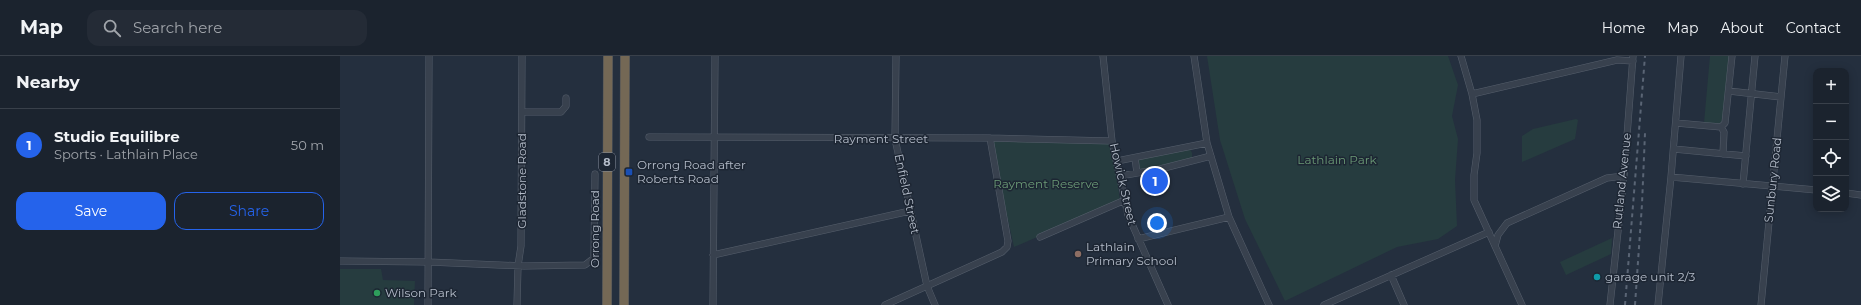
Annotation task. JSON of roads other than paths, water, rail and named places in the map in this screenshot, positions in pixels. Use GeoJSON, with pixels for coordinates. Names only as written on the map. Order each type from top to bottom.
{"type":"FeatureCollection","features":[{"type":"Feature","properties":{"kind":"highway","name":"Orrong Road"},"geometry":{"type":"LineString","coordinates":[[607,305],[608,56]]}},
{"type":"Feature","properties":{"kind":"highway","name":"8"},"geometry":{"type":"LineString","coordinates":[[624,305],[625,56]]}},
{"type":"Feature","properties":{"kind":"street"},"geometry":{"type":"LineString","coordinates":[[428,305],[429,56]]}},
{"type":"Feature","properties":{"kind":"street","name":"Gladstone Road"},"geometry":{"type":"LineString","coordinates":[[516,305],[518,266],[521,246],[522,56]]}},
{"type":"Feature","properties":{"kind":"street"},"geometry":{"type":"LineString","coordinates":[[713,305],[715,56]]}},
{"type":"Feature","properties":{"kind":"street","name":"Enfield Street"},"geometry":{"type":"LineString","coordinates":[[896,56],[895,139],[927,286],[935,305]]}},
{"type":"Feature","properties":{"kind":"street","name":"Howick Street"},"geometry":{"type":"LineString","coordinates":[[1103,56],[1112,141],[1125,200],[1131,222],[1168,305]]}},
{"type":"Feature","properties":{"kind":"street"},"geometry":{"type":"LineString","coordinates":[[1194,56],[1207,143],[1229,216],[1269,305]]}},
{"type":"Feature","properties":{"kind":"street"},"geometry":{"type":"LineString","coordinates":[[1461,56],[1472,94],[1477,120],[1478,153],[1473,181],[1474,200],[1522,305]]}},
{"type":"Feature","properties":{"kind":"street"},"geometry":{"type":"LineString","coordinates":[[1658,305],[1674,149],[1681,56]]}},
{"type":"Feature","properties":{"kind":"street"},"geometry":{"type":"LineString","coordinates":[[1722,127],[1725,123],[1732,56]]}},
{"type":"Feature","properties":{"kind":"street"},"geometry":{"type":"LineString","coordinates":[[1743,184],[1755,56]]}},
{"type":"Feature","properties":{"kind":"street","name":"Sunbury Road"},"geometry":{"type":"LineString","coordinates":[[1761,305],[1785,56]]}},
{"type":"Feature","properties":{"kind":"street"},"geometry":{"type":"LineString","coordinates":[[1472,94],[1617,60],[1633,59]]}},
{"type":"Feature","properties":{"kind":"street","name":"Rutland Avenue"},"geometry":{"type":"LineString","coordinates":[[1610,305],[1624,176],[1633,59]]}},
{"type":"Feature","properties":{"kind":"street"},"geometry":{"type":"LineString","coordinates":[[1729,91],[1781,97]]}},
{"type":"Feature","properties":{"kind":"street"},"geometry":{"type":"LineString","coordinates":[[522,112],[561,112],[566,106],[566,98]]}},
{"type":"Feature","properties":{"kind":"street"},"geometry":{"type":"LineString","coordinates":[[1676,123],[1722,127]]}},
{"type":"Feature","properties":{"kind":"street"},"geometry":{"type":"LineString","coordinates":[[1722,127],[1724,132],[1723,154]]}},
{"type":"Feature","properties":{"kind":"street","name":"Rayment Street"},"geometry":{"type":"LineString","coordinates":[[649,136],[895,139],[990,138],[1112,141]]}},
{"type":"Feature","properties":{"kind":"street"},"geometry":{"type":"LineString","coordinates":[[885,305],[1002,252],[1007,247],[1008,241],[990,138]]}},
{"type":"Feature","properties":{"kind":"street"},"geometry":{"type":"LineString","coordinates":[[1117,162],[1207,143]]}},
{"type":"Feature","properties":{"kind":"street"},"geometry":{"type":"LineString","coordinates":[[1189,147],[1192,153],[1192,160]]}},
{"type":"Feature","properties":{"kind":"street"},"geometry":{"type":"LineString","coordinates":[[1674,149],[1746,156]]}},
{"type":"Feature","properties":{"kind":"street"},"geometry":{"type":"LineString","coordinates":[[1120,176],[1160,169],[1211,156]]}},
{"type":"Feature","properties":{"kind":"street"},"geometry":{"type":"LineString","coordinates":[[1135,158],[1137,173]]}},
{"type":"Feature","properties":{"kind":"street"},"geometry":{"type":"LineString","coordinates":[[340,261],[429,262],[518,266],[585,265],[591,262],[594,258],[595,174]]}},
{"type":"Feature","properties":{"kind":"street"},"geometry":{"type":"LineString","coordinates":[[1495,246],[1498,235],[1507,223],[1607,178],[1624,176]]}},
{"type":"Feature","properties":{"kind":"street"},"geometry":{"type":"LineString","coordinates":[[1671,177],[1813,190]]}},
{"type":"Feature","properties":{"kind":"street"},"geometry":{"type":"LineString","coordinates":[[1849,193],[1861,195]]}},
{"type":"Feature","properties":{"kind":"street"},"geometry":{"type":"LineString","coordinates":[[1040,237],[1125,200]]}},
{"type":"Feature","properties":{"kind":"street"},"geometry":{"type":"LineString","coordinates":[[713,255],[910,211]]}},
{"type":"Feature","properties":{"kind":"street"},"geometry":{"type":"LineString","coordinates":[[1138,239],[1229,216]]}},
{"type":"Feature","properties":{"kind":"street"},"geometry":{"type":"LineString","coordinates":[[1324,305],[1489,232]]}},
{"type":"Feature","properties":{"kind":"street"},"geometry":{"type":"LineString","coordinates":[[1391,275],[1404,305]]}},
{"type":"Feature","properties":{"kind":"railway"},"geometry":{"type":"LineString","coordinates":[[1625,305],[1645,56]]}},
{"type":"Feature","properties":{"kind":"railway"},"geometry":{"type":"LineString","coordinates":[[1635,305],[1645,133]]}},
{"type":"Feature","properties":{"kind":"place","name":"Orrong Road after Roberts Road"},"geometry":{"type":"Point","coordinates":[629,172]}},
{"type":"Feature","properties":{"kind":"place","name":"Studio Equilibre"},"geometry":{"type":"Point","coordinates":[1155,181]}},
{"type":"Feature","properties":{"kind":"place","name":"Lathlain Primary School"},"geometry":{"type":"Point","coordinates":[1078,254]}},
{"type":"Feature","properties":{"kind":"place","name":"garage unit 2/3"},"geometry":{"type":"Point","coordinates":[1597,277]}},
{"type":"Feature","properties":{"kind":"place","name":"Wilson Park"},"geometry":{"type":"Point","coordinates":[377,293]}},
{"type":"Feature","properties":{"kind":"park label","name":"Lathlain Park"},"geometry":{"type":"Point","coordinates":[1337,160]}},
{"type":"Feature","properties":{"kind":"park label","name":"Rayment Reserve"},"geometry":{"type":"Point","coordinates":[1046,184]}}]}
